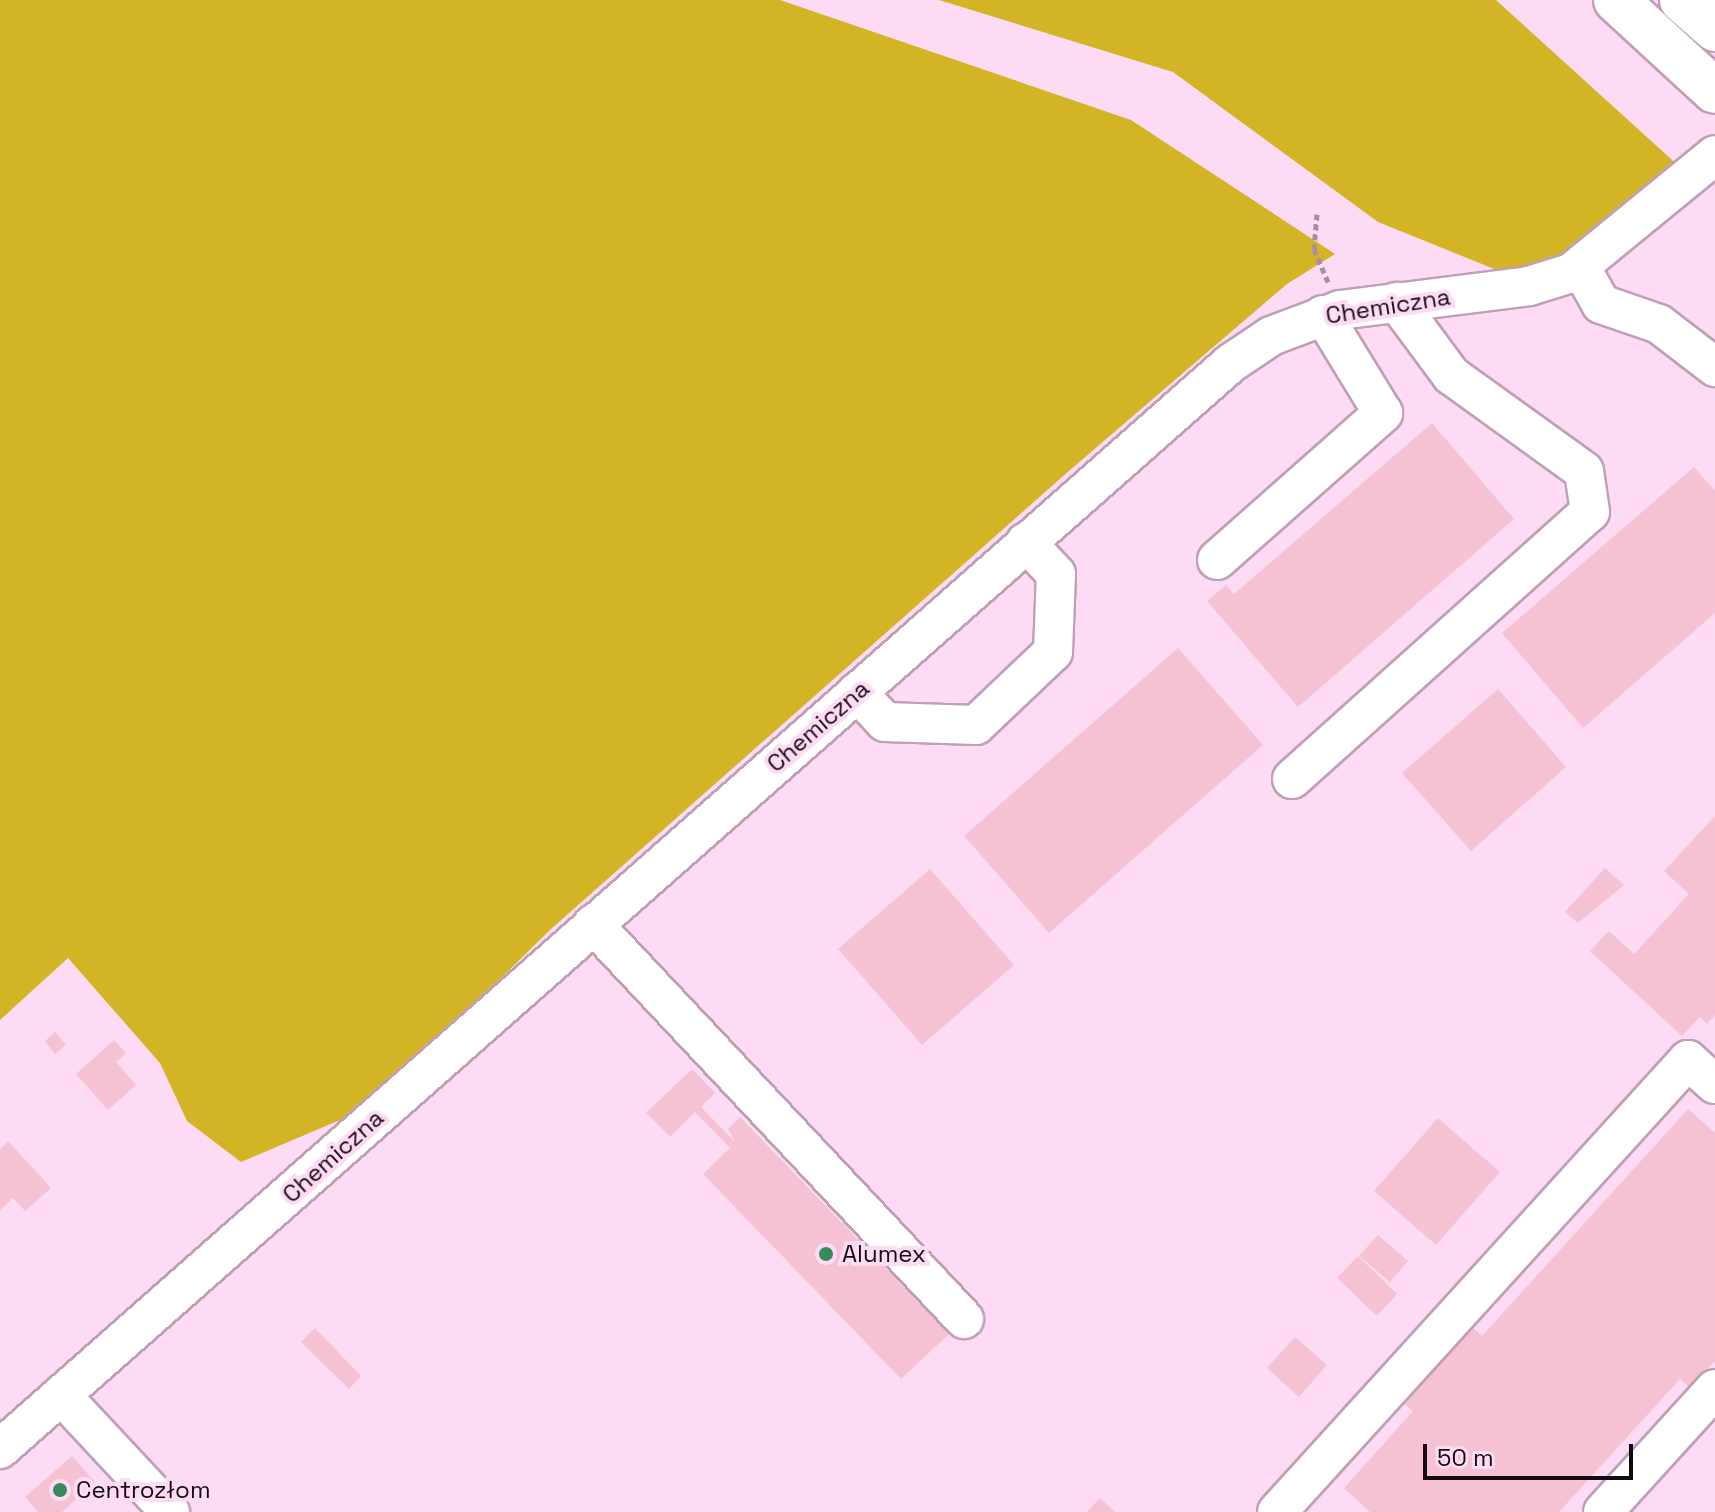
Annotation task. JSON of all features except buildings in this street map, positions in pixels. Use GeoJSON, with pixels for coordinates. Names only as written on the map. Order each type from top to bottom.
{"type":"FeatureCollection","features":[{"type":"Feature","properties":{"kind":"main road"},"geometry":{"type":"LineString","coordinates":[[1616,0],[1715,91]]}},
{"type":"Feature","properties":{"kind":"main road"},"geometry":{"type":"LineString","coordinates":[[1682,0],[1715,29]]}},
{"type":"Feature","properties":{"kind":"street","name":"Chemiczna"},"geometry":{"type":"LineString","coordinates":[[0,1449],[1231,363],[1271,336],[1332,312],[1529,286],[1581,268],[1715,155]]}},
{"type":"Feature","properties":{"kind":"street"},"geometry":{"type":"LineString","coordinates":[[1581,268],[1601,304],[1659,324],[1715,367]]}},
{"type":"Feature","properties":{"kind":"street"},"geometry":{"type":"LineString","coordinates":[[1292,779],[1590,512],[1584,471],[1451,375],[1397,302]]}},
{"type":"Feature","properties":{"kind":"street"},"geometry":{"type":"LineString","coordinates":[[1217,560],[1383,413],[1332,312]]}},
{"type":"Feature","properties":{"kind":"street"},"geometry":{"type":"LineString","coordinates":[[857,692],[885,722],[976,725],[1053,652],[1056,574],[1026,542]]}},
{"type":"Feature","properties":{"kind":"street"},"geometry":{"type":"LineString","coordinates":[[593,924],[964,1319]]}},
{"type":"Feature","properties":{"kind":"street"},"geometry":{"type":"LineString","coordinates":[[1277,1512],[1688,1060],[1715,1084]]}},
{"type":"Feature","properties":{"kind":"street"},"geometry":{"type":"LineString","coordinates":[[1603,1512],[1715,1389]]}},
{"type":"Feature","properties":{"kind":"street"},"geometry":{"type":"LineString","coordinates":[[61,1395],[170,1512]]}},
{"type":"Feature","properties":{"kind":"path"},"geometry":{"type":"LineString","coordinates":[[1317,214],[1314,249],[1332,312]]}},
{"type":"Feature","properties":{"kind":"shaded area"},"geometry":{"type":"Polygon","coordinates":[[[0,0],[780,0],[1131,120],[1335,254],[1287,284],[1070,470],[551,929],[431,1047],[340,1120],[241,1162],[187,1121],[160,1063],[68,958],[0,1020],[0,0]]]}},
{"type":"Feature","properties":{"kind":"shaded area"},"geometry":{"type":"Polygon","coordinates":[[[939,0],[1496,0],[1682,169],[1598,235],[1514,277],[1378,222],[1173,72],[939,0]]]}},
{"type":"Feature","properties":{"kind":"place","name":"Alumex"},"geometry":{"type":"Point","coordinates":[826,1254]}},
{"type":"Feature","properties":{"kind":"place","name":"Centrozłom"},"geometry":{"type":"Point","coordinates":[60,1490]}}]}
